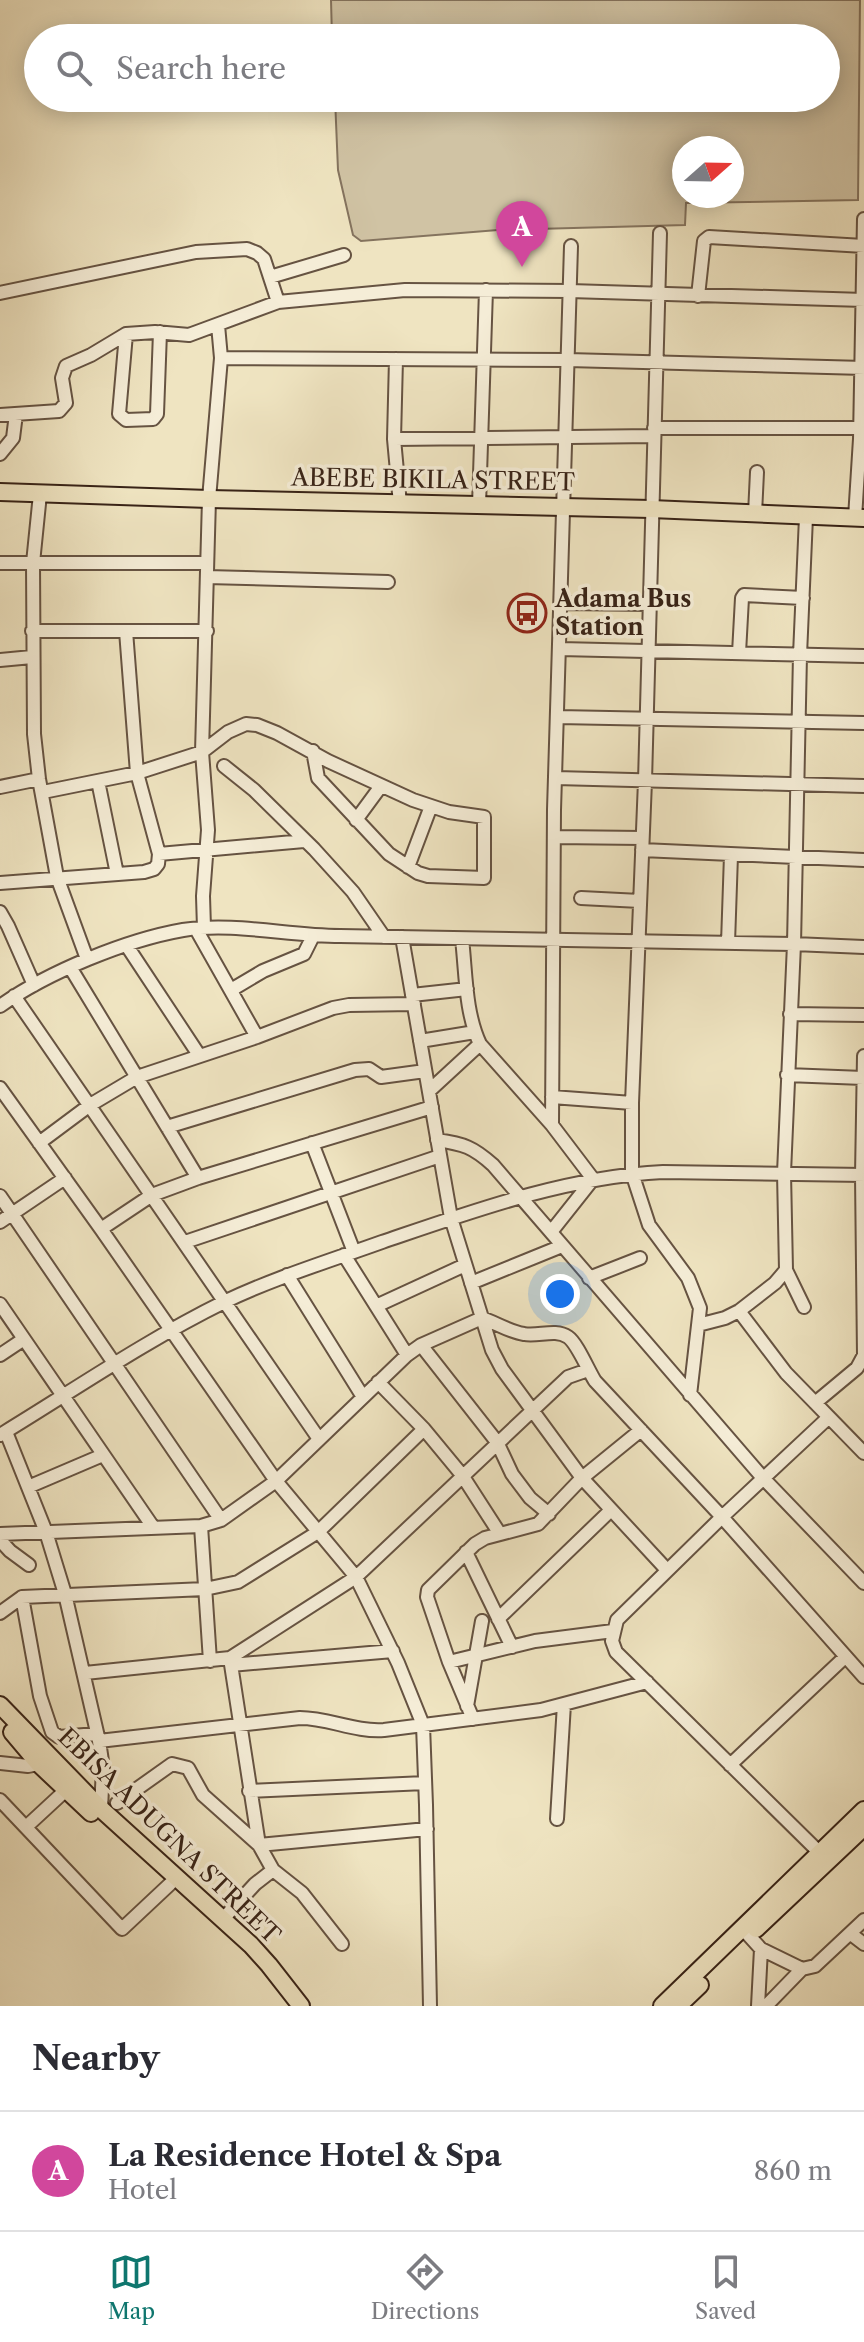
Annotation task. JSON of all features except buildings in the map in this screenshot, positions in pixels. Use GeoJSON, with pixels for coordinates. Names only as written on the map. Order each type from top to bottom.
{"type":"FeatureCollection","features":[{"type":"Feature","properties":{"kind":"main road","name":"ABEBE BIKILA STREET"},"geometry":{"type":"LineString","coordinates":[[0,492],[651,509],[860,518]]}},
{"type":"Feature","properties":{"kind":"main road","name":"EBISA ADUGNA STREET"},"geometry":{"type":"LineString","coordinates":[[0,1705],[109,1806],[223,1919],[269,1965],[301,2006]]}},
{"type":"Feature","properties":{"kind":"main road","name":"EBISA ADUGNA STREET"},"geometry":{"type":"LineString","coordinates":[[0,1720],[66,1790],[243,1951],[287,2006]]}},
{"type":"Feature","properties":{"kind":"main road"},"geometry":{"type":"LineString","coordinates":[[678,2006],[751,1938],[864,1810]]}},
{"type":"Feature","properties":{"kind":"main road"},"geometry":{"type":"LineString","coordinates":[[824,1857],[864,1827]]}},
{"type":"Feature","properties":{"kind":"main road"},"geometry":{"type":"LineString","coordinates":[[662,2006],[751,1938]]}},
{"type":"Feature","properties":{"kind":"street"},"geometry":{"type":"LineString","coordinates":[[860,518],[864,219]]}},
{"type":"Feature","properties":{"kind":"street"},"geometry":{"type":"LineString","coordinates":[[660,233],[632,1173],[649,1225],[688,1278],[700,1308],[690,1395]]}},
{"type":"Feature","properties":{"kind":"street"},"geometry":{"type":"LineString","coordinates":[[698,296],[704,241],[709,237],[864,246]]}},
{"type":"Feature","properties":{"kind":"street"},"geometry":{"type":"LineString","coordinates":[[552,1125],[552,940],[571,246]]}},
{"type":"Feature","properties":{"kind":"street"},"geometry":{"type":"LineString","coordinates":[[0,293],[196,252],[247,249],[264,259],[278,302]]}},
{"type":"Feature","properties":{"kind":"street"},"geometry":{"type":"LineString","coordinates":[[270,277],[344,255]]}},
{"type":"Feature","properties":{"kind":"street"},"geometry":{"type":"LineString","coordinates":[[0,415],[59,411],[66,403],[62,378],[66,366],[126,334],[160,332],[189,335],[278,302],[405,290],[570,291],[863,300]]}},
{"type":"Feature","properties":{"kind":"street"},"geometry":{"type":"LineString","coordinates":[[479,505],[486,290]]}},
{"type":"Feature","properties":{"kind":"street"},"geometry":{"type":"LineString","coordinates":[[218,325],[221,358],[209,499],[202,752],[208,830],[200,928],[257,1037]]}},
{"type":"Feature","properties":{"kind":"street"},"geometry":{"type":"LineString","coordinates":[[126,334],[119,414],[126,420],[153,419],[157,414],[160,332]]}},
{"type":"Feature","properties":{"kind":"street"},"geometry":{"type":"LineString","coordinates":[[221,358],[568,360],[863,368]]}},
{"type":"Feature","properties":{"kind":"street"},"geometry":{"type":"LineString","coordinates":[[396,359],[394,439],[400,504]]}},
{"type":"Feature","properties":{"kind":"street"},"geometry":{"type":"LineString","coordinates":[[0,454],[13,438],[16,414]]}},
{"type":"Feature","properties":{"kind":"street"},"geometry":{"type":"LineString","coordinates":[[394,439],[654,432],[861,435]]}},
{"type":"Feature","properties":{"kind":"street"},"geometry":{"type":"LineString","coordinates":[[755,514],[757,472]]}},
{"type":"Feature","properties":{"kind":"street"},"geometry":{"type":"LineString","coordinates":[[40,494],[33,563],[34,734],[57,877],[87,959]]}},
{"type":"Feature","properties":{"kind":"street"},"geometry":{"type":"LineString","coordinates":[[804,1307],[786,1270],[784,1173],[806,517]]}},
{"type":"Feature","properties":{"kind":"street"},"geometry":{"type":"LineString","coordinates":[[0,563],[207,563]]}},
{"type":"Feature","properties":{"kind":"street"},"geometry":{"type":"LineString","coordinates":[[207,577],[388,582]]}},
{"type":"Feature","properties":{"kind":"street"},"geometry":{"type":"LineString","coordinates":[[739,653],[744,595],[803,598]]}},
{"type":"Feature","properties":{"kind":"street"},"geometry":{"type":"LineString","coordinates":[[561,603],[649,604]]}},
{"type":"Feature","properties":{"kind":"street"},"geometry":{"type":"LineString","coordinates":[[32,631],[207,631]]}},
{"type":"Feature","properties":{"kind":"street"},"geometry":{"type":"LineString","coordinates":[[0,883],[144,872],[158,864],[159,854],[137,773],[126,631]]}},
{"type":"Feature","properties":{"kind":"street"},"geometry":{"type":"LineString","coordinates":[[560,649],[864,656]]}},
{"type":"Feature","properties":{"kind":"street"},"geometry":{"type":"LineString","coordinates":[[0,660],[32,657]]}},
{"type":"Feature","properties":{"kind":"street"},"geometry":{"type":"LineString","coordinates":[[558,717],[864,723]]}},
{"type":"Feature","properties":{"kind":"street"},"geometry":{"type":"LineString","coordinates":[[0,787],[98,781],[137,773],[202,752],[228,732],[246,724],[257,725],[313,751],[381,786],[449,812],[484,817],[484,878],[428,876],[389,854],[318,778],[313,751]]}},
{"type":"Feature","properties":{"kind":"street"},"geometry":{"type":"LineString","coordinates":[[224,766],[254,790],[353,892],[384,937]]}},
{"type":"Feature","properties":{"kind":"street"},"geometry":{"type":"LineString","coordinates":[[556,778],[864,786]]}},
{"type":"Feature","properties":{"kind":"street"},"geometry":{"type":"LineString","coordinates":[[98,781],[117,874]]}},
{"type":"Feature","properties":{"kind":"street"},"geometry":{"type":"LineString","coordinates":[[356,820],[381,786]]}},
{"type":"Feature","properties":{"kind":"street"},"geometry":{"type":"LineString","coordinates":[[408,867],[431,806]]}},
{"type":"Feature","properties":{"kind":"street"},"geometry":{"type":"LineString","coordinates":[[555,837],[731,855],[864,860]]}},
{"type":"Feature","properties":{"kind":"street"},"geometry":{"type":"LineString","coordinates":[[159,854],[304,841]]}},
{"type":"Feature","properties":{"kind":"street"},"geometry":{"type":"LineString","coordinates":[[728,943],[731,855]]}},
{"type":"Feature","properties":{"kind":"street"},"geometry":{"type":"LineString","coordinates":[[581,898],[640,901]]}},
{"type":"Feature","properties":{"kind":"street"},"geometry":{"type":"LineString","coordinates":[[0,912],[4,928],[34,985]]}},
{"type":"Feature","properties":{"kind":"street"},"geometry":{"type":"LineString","coordinates":[[0,1006],[87,959],[200,928],[313,936],[864,947]]}},
{"type":"Feature","properties":{"kind":"street"},"geometry":{"type":"LineString","coordinates":[[231,990],[263,971],[304,954],[313,936]]}},
{"type":"Feature","properties":{"kind":"street"},"geometry":{"type":"LineString","coordinates":[[402,937],[451,1218],[497,1360],[582,1478],[667,1570]]}},
{"type":"Feature","properties":{"kind":"street"},"geometry":{"type":"LineString","coordinates":[[462,939],[467,989],[477,1038],[552,1125],[593,1179]]}},
{"type":"Feature","properties":{"kind":"street"},"geometry":{"type":"LineString","coordinates":[[127,946],[199,1055]]}},
{"type":"Feature","properties":{"kind":"street"},"geometry":{"type":"LineString","coordinates":[[70,967],[198,1178]]}},
{"type":"Feature","properties":{"kind":"street"},"geometry":{"type":"LineString","coordinates":[[39,1143],[90,1105],[137,1077],[333,1008],[413,1000],[467,989]]}},
{"type":"Feature","properties":{"kind":"street"},"geometry":{"type":"LineString","coordinates":[[14,996],[319,1439]]}},
{"type":"Feature","properties":{"kind":"street"},"geometry":{"type":"LineString","coordinates":[[790,1014],[864,1015]]}},
{"type":"Feature","properties":{"kind":"street"},"geometry":{"type":"LineString","coordinates":[[420,1041],[477,1038]]}},
{"type":"Feature","properties":{"kind":"street"},"geometry":{"type":"LineString","coordinates":[[429,1091],[477,1038]]}},
{"type":"Feature","properties":{"kind":"street"},"geometry":{"type":"LineString","coordinates":[[815,1403],[857,1368],[864,1355],[864,1056]]}},
{"type":"Feature","properties":{"kind":"street"},"geometry":{"type":"LineString","coordinates":[[167,1127],[355,1070],[369,1069],[381,1077],[425,1071]]}},
{"type":"Feature","properties":{"kind":"street"},"geometry":{"type":"LineString","coordinates":[[787,1075],[863,1078]]}},
{"type":"Feature","properties":{"kind":"street"},"geometry":{"type":"LineString","coordinates":[[0,1088],[276,1481],[356,1577],[393,1651],[423,1725],[430,2006]]}},
{"type":"Feature","properties":{"kind":"street"},"geometry":{"type":"LineString","coordinates":[[552,1097],[632,1103]]}},
{"type":"Feature","properties":{"kind":"street"},"geometry":{"type":"LineString","coordinates":[[101,1229],[152,1195],[198,1178],[432,1107]]}},
{"type":"Feature","properties":{"kind":"street"},"geometry":{"type":"LineString","coordinates":[[437,1140],[461,1143],[476,1150],[522,1198],[763,1478],[864,1583]]}},
{"type":"Feature","properties":{"kind":"street"},"geometry":{"type":"LineString","coordinates":[[312,1143],[349,1254],[376,1306],[407,1355]]}},
{"type":"Feature","properties":{"kind":"street"},"geometry":{"type":"LineString","coordinates":[[185,1242],[440,1156]]}},
{"type":"Feature","properties":{"kind":"street"},"geometry":{"type":"LineString","coordinates":[[427,1829],[259,1845],[203,1795],[188,1768],[172,1764],[109,1806],[85,1673],[65,1594],[46,1532],[3,1434],[115,1362],[224,1302],[287,1275],[451,1218],[593,1179],[632,1173],[863,1175]]}},
{"type":"Feature","properties":{"kind":"street"},"geometry":{"type":"LineString","coordinates":[[0,1222],[65,1178]]}},
{"type":"Feature","properties":{"kind":"street"},"geometry":{"type":"LineString","coordinates":[[551,1232],[593,1179]]}},
{"type":"Feature","properties":{"kind":"street"},"geometry":{"type":"LineString","coordinates":[[0,1196],[221,1520]]}},
{"type":"Feature","properties":{"kind":"street"},"geometry":{"type":"LineString","coordinates":[[471,1283],[562,1246]]}},
{"type":"Feature","properties":{"kind":"street"},"geometry":{"type":"LineString","coordinates":[[589,1278],[640,1258]]}},
{"type":"Feature","properties":{"kind":"street"},"geometry":{"type":"LineString","coordinates":[[376,1306],[465,1265]]}},
{"type":"Feature","properties":{"kind":"street"},"geometry":{"type":"LineString","coordinates":[[698,1325],[739,1311],[775,1283],[786,1270]]}},
{"type":"Feature","properties":{"kind":"street"},"geometry":{"type":"LineString","coordinates":[[287,1275],[363,1397]]}},
{"type":"Feature","properties":{"kind":"street"},"geometry":{"type":"LineString","coordinates":[[0,1304],[153,1527]]}},
{"type":"Feature","properties":{"kind":"street"},"geometry":{"type":"LineString","coordinates":[[739,1311],[786,1373],[864,1453]]}},
{"type":"Feature","properties":{"kind":"street"},"geometry":{"type":"LineString","coordinates":[[29,1565],[10,1551],[0,1537],[46,1532],[201,1526],[221,1520],[276,1481],[407,1355],[421,1345],[482,1318],[526,1335],[560,1333],[569,1337],[595,1381],[722,1517],[864,1677]]}},
{"type":"Feature","properties":{"kind":"street"},"geometry":{"type":"LineString","coordinates":[[0,1355],[24,1339]]}},
{"type":"Feature","properties":{"kind":"street"},"geometry":{"type":"LineString","coordinates":[[421,1345],[497,1442],[512,1474],[530,1498],[549,1514]]}},
{"type":"Feature","properties":{"kind":"street"},"geometry":{"type":"LineString","coordinates":[[231,1661],[356,1577],[568,1377],[588,1370]]}},
{"type":"Feature","properties":{"kind":"street"},"geometry":{"type":"LineString","coordinates":[[378,1382],[424,1429],[462,1475],[500,1534]]}},
{"type":"Feature","properties":{"kind":"street"},"geometry":{"type":"LineString","coordinates":[[824,1857],[616,1652],[612,1641],[617,1620],[829,1417]]}},
{"type":"Feature","properties":{"kind":"street"},"geometry":{"type":"LineString","coordinates":[[1,1609],[22,1597],[205,1589],[238,1582],[318,1532],[424,1429]]}},
{"type":"Feature","properties":{"kind":"street"},"geometry":{"type":"LineString","coordinates":[[473,1719],[449,1662],[427,1597],[428,1590],[466,1552],[485,1538],[538,1524],[582,1478],[641,1430]]}},
{"type":"Feature","properties":{"kind":"street"},"geometry":{"type":"LineString","coordinates":[[28,1487],[103,1455]]}},
{"type":"Feature","properties":{"kind":"street"},"geometry":{"type":"LineString","coordinates":[[498,1619],[611,1510]]}},
{"type":"Feature","properties":{"kind":"street"},"geometry":{"type":"LineString","coordinates":[[201,1526],[210,1661]]}},
{"type":"Feature","properties":{"kind":"street"},"geometry":{"type":"LineString","coordinates":[[466,1552],[512,1647]]}},
{"type":"Feature","properties":{"kind":"street"},"geometry":{"type":"LineString","coordinates":[[22,1597],[40,1696],[52,1732],[59,1737],[98,1737],[309,1718],[371,1731],[541,1710],[647,1682]]}},
{"type":"Feature","properties":{"kind":"street"},"geometry":{"type":"LineString","coordinates":[[467,1706],[482,1621]]}},
{"type":"Feature","properties":{"kind":"street"},"geometry":{"type":"LineString","coordinates":[[449,1662],[535,1641],[613,1631]]}},
{"type":"Feature","properties":{"kind":"street"},"geometry":{"type":"LineString","coordinates":[[85,1673],[210,1661],[393,1651]]}},
{"type":"Feature","properties":{"kind":"street"},"geometry":{"type":"LineString","coordinates":[[730,1765],[845,1657]]}},
{"type":"Feature","properties":{"kind":"street"},"geometry":{"type":"LineString","coordinates":[[231,1661],[259,1845],[273,1870],[302,1893],[342,1944]]}},
{"type":"Feature","properties":{"kind":"street"},"geometry":{"type":"LineString","coordinates":[[557,1819],[564,1704]]}},
{"type":"Feature","properties":{"kind":"street"},"geometry":{"type":"LineString","coordinates":[[0,1763],[39,1764]]}},
{"type":"Feature","properties":{"kind":"street"},"geometry":{"type":"LineString","coordinates":[[249,1791],[425,1783]]}},
{"type":"Feature","properties":{"kind":"street"},"geometry":{"type":"LineString","coordinates":[[26,1827],[66,1790]]}},
{"type":"Feature","properties":{"kind":"street"},"geometry":{"type":"LineString","coordinates":[[0,1800],[122,1929],[170,1884]]}},
{"type":"Feature","properties":{"kind":"street"},"geometry":{"type":"LineString","coordinates":[[223,1919],[255,1884],[273,1870]]}},
{"type":"Feature","properties":{"kind":"street"},"geometry":{"type":"LineString","coordinates":[[766,2006],[802,1969],[815,1966],[864,1920]]}},
{"type":"Feature","properties":{"kind":"street"},"geometry":{"type":"LineString","coordinates":[[851,1934],[864,1944]]}},
{"type":"Feature","properties":{"kind":"street"},"geometry":{"type":"LineString","coordinates":[[751,1938],[802,1969]]}},
{"type":"Feature","properties":{"kind":"street"},"geometry":{"type":"LineString","coordinates":[[751,1938],[758,2006]]}},
{"type":"Feature","properties":{"kind":"shaded area"},"geometry":{"type":"Polygon","coordinates":[[[331,0],[860,0],[858,200],[744,202],[744,136],[672,136],[672,208],[686,208],[685,225],[498,230],[361,241],[353,235],[338,170],[336,112],[840,112],[840,24],[332,24],[331,0]]]}},
{"type":"Feature","properties":{"kind":"place","name":"La Residence Hotel & Spa"},"geometry":{"type":"Point","coordinates":[522,267]}},
{"type":"Feature","properties":{"kind":"place","name":"Adama Bus Station"},"geometry":{"type":"Point","coordinates":[527,613]}}]}
